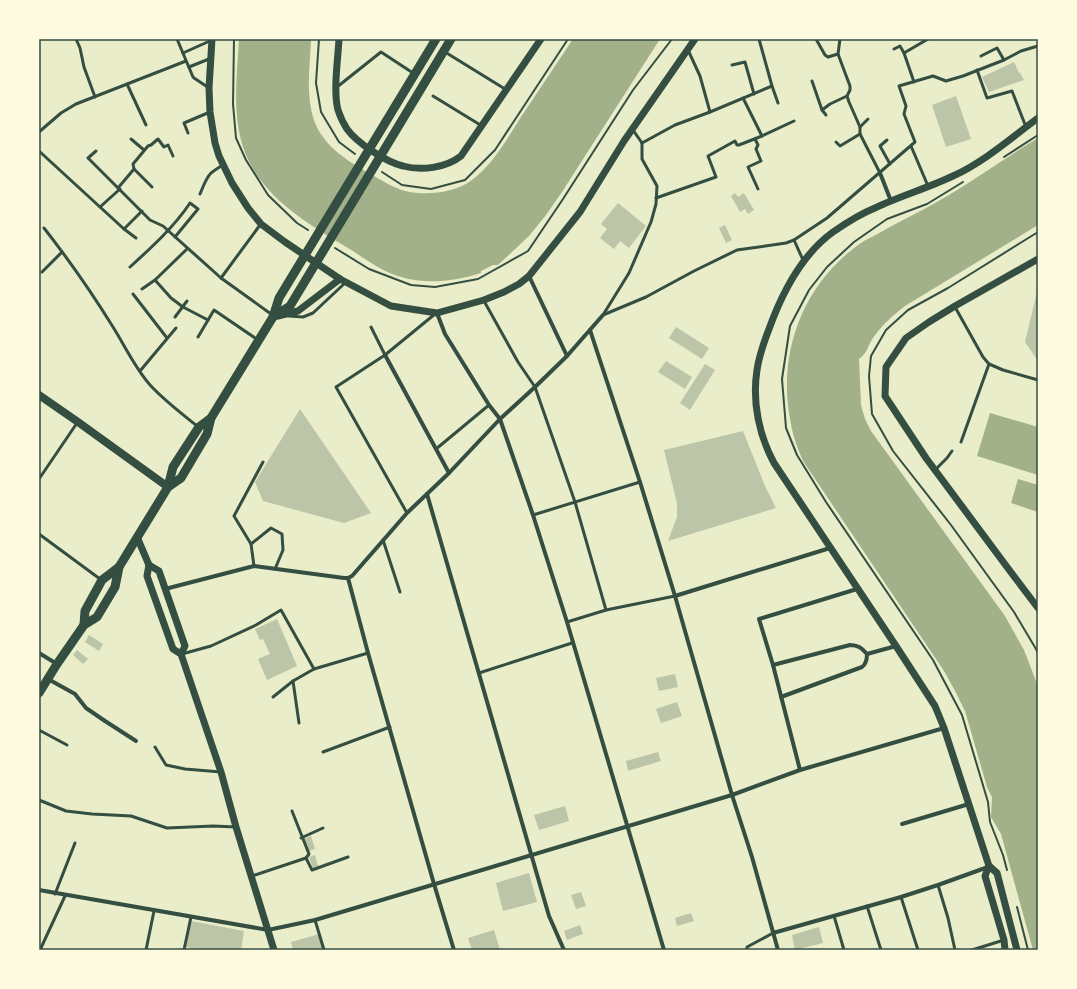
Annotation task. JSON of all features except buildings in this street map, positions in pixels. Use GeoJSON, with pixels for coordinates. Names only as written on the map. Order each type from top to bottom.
{"type":"FeatureCollection","features":[{"type":"Feature","properties":{"kind":"main road"},"geometry":{"type":"LineString","coordinates":[[276,316],[279,298],[436,39]]}},
{"type":"Feature","properties":{"kind":"main road"},"geometry":{"type":"LineString","coordinates":[[168,487],[181,478],[207,434],[211,418],[259,340],[276,316],[290,306],[450,39]]}},
{"type":"Feature","properties":{"kind":"main road"},"geometry":{"type":"LineString","coordinates":[[39,395],[168,487]]}},
{"type":"Feature","properties":{"kind":"main road"},"geometry":{"type":"LineString","coordinates":[[39,693],[84,625],[97,617],[115,587],[119,567],[168,487],[173,467],[199,427],[211,418]]}},
{"type":"Feature","properties":{"kind":"main road"},"geometry":{"type":"LineString","coordinates":[[84,625],[85,611],[102,580],[119,567]]}},
{"type":"Feature","properties":{"kind":"street"},"geometry":{"type":"LineString","coordinates":[[212,39],[209,88],[210,112],[215,143],[223,165],[239,196],[261,224],[285,242],[343,280],[391,306],[437,313],[484,300],[504,292],[519,284],[529,276],[580,212],[624,141],[695,39]]}},
{"type":"Feature","properties":{"kind":"street"},"geometry":{"type":"LineString","coordinates":[[339,39],[336,87],[338,109],[342,120],[355,138],[375,153],[401,166],[412,168],[437,166],[450,163],[459,158],[464,153],[541,39]]}},
{"type":"Feature","properties":{"kind":"street"},"geometry":{"type":"LineString","coordinates":[[1017,950],[997,873],[989,866],[944,728],[934,706],[896,646],[774,464],[768,452],[760,428],[756,402],[757,370],[771,322],[785,291],[804,261],[817,246],[832,233],[859,216],[891,201],[954,176],[972,166],[1038,118]]}},
{"type":"Feature","properties":{"kind":"street"},"geometry":{"type":"LineString","coordinates":[[880,172],[891,201]]}},
{"type":"Feature","properties":{"kind":"street"},"geometry":{"type":"LineString","coordinates":[[1038,258],[955,306],[906,338],[886,367],[885,396],[935,470],[1038,608]]}},
{"type":"Feature","properties":{"kind":"street"},"geometry":{"type":"LineString","coordinates":[[529,276],[566,356]]}},
{"type":"Feature","properties":{"kind":"street"},"geometry":{"type":"LineString","coordinates":[[276,316],[298,310],[343,280]]}},
{"type":"Feature","properties":{"kind":"street"},"geometry":{"type":"LineString","coordinates":[[437,313],[445,334],[489,405],[500,419],[533,515],[567,622],[664,950]]}},
{"type":"Feature","properties":{"kind":"street"},"geometry":{"type":"LineString","coordinates":[[165,589],[254,566],[348,578],[352,576],[407,513],[449,473],[500,419],[566,356],[603,315]]}},
{"type":"Feature","properties":{"kind":"street"},"geometry":{"type":"LineString","coordinates":[[590,330],[640,482],[675,596],[778,950]]}},
{"type":"Feature","properties":{"kind":"street"},"geometry":{"type":"LineString","coordinates":[[385,355],[449,473]]}},
{"type":"Feature","properties":{"kind":"street"},"geometry":{"type":"LineString","coordinates":[[426,494],[549,916],[564,950]]}},
{"type":"Feature","properties":{"kind":"street"},"geometry":{"type":"LineString","coordinates":[[137,537],[149,565],[147,576],[173,649],[181,654],[221,772],[274,950]]}},
{"type":"Feature","properties":{"kind":"street"},"geometry":{"type":"LineString","coordinates":[[675,596],[830,548]]}},
{"type":"Feature","properties":{"kind":"street"},"geometry":{"type":"LineString","coordinates":[[149,565],[159,570],[184,646],[181,654]]}},
{"type":"Feature","properties":{"kind":"street"},"geometry":{"type":"LineString","coordinates":[[348,578],[368,653],[454,950]]}},
{"type":"Feature","properties":{"kind":"street"},"geometry":{"type":"LineString","coordinates":[[800,770],[774,665],[759,619],[857,588]]}},
{"type":"Feature","properties":{"kind":"street"},"geometry":{"type":"LineString","coordinates":[[774,665],[850,645],[860,647],[867,654]]}},
{"type":"Feature","properties":{"kind":"street"},"geometry":{"type":"LineString","coordinates":[[867,654],[896,646]]}},
{"type":"Feature","properties":{"kind":"street"},"geometry":{"type":"LineString","coordinates":[[39,653],[57,664]]}},
{"type":"Feature","properties":{"kind":"street"},"geometry":{"type":"LineString","coordinates":[[781,697],[862,668],[865,665],[867,654]]}},
{"type":"Feature","properties":{"kind":"street"},"geometry":{"type":"LineString","coordinates":[[48,679],[75,694],[86,708],[136,741]]}},
{"type":"Feature","properties":{"kind":"street"},"geometry":{"type":"LineString","coordinates":[[39,890],[65,896],[268,930],[315,920],[732,795],[800,770],[944,728]]}},
{"type":"Feature","properties":{"kind":"street"},"geometry":{"type":"LineString","coordinates":[[902,824],[969,804]]}},
{"type":"Feature","properties":{"kind":"street"},"geometry":{"type":"LineString","coordinates":[[773,932],[901,897],[989,866]]}},
{"type":"Feature","properties":{"kind":"street"},"geometry":{"type":"LineString","coordinates":[[989,866],[985,876],[1004,940],[1005,950]]}},
{"type":"Feature","properties":{"kind":"lane"},"geometry":{"type":"LineString","coordinates":[[76,39],[95,97]]}},
{"type":"Feature","properties":{"kind":"lane"},"geometry":{"type":"LineString","coordinates":[[177,39],[194,78],[209,88]]}},
{"type":"Feature","properties":{"kind":"lane"},"geometry":{"type":"LineString","coordinates":[[183,53],[212,39]]}},
{"type":"Feature","properties":{"kind":"lane"},"geometry":{"type":"LineString","coordinates":[[759,39],[778,103]]}},
{"type":"Feature","properties":{"kind":"lane"},"geometry":{"type":"LineString","coordinates":[[816,39],[825,56],[828,57],[838,54]]}},
{"type":"Feature","properties":{"kind":"lane"},"geometry":{"type":"LineString","coordinates":[[840,39],[838,54],[850,86],[847,96],[848,102],[860,127],[860,134],[880,172]]}},
{"type":"Feature","properties":{"kind":"lane"},"geometry":{"type":"LineString","coordinates":[[904,53],[928,39]]}},
{"type":"Feature","properties":{"kind":"lane"},"geometry":{"type":"LineString","coordinates":[[894,49],[900,46],[914,82]]}},
{"type":"Feature","properties":{"kind":"lane"},"geometry":{"type":"LineString","coordinates":[[603,315],[646,297],[737,250],[786,243],[794,240],[827,218],[915,142],[904,114],[906,106],[899,86],[933,76],[946,81],[1038,46]]}},
{"type":"Feature","properties":{"kind":"lane"},"geometry":{"type":"LineString","coordinates":[[981,56],[997,48],[1004,60]]}},
{"type":"Feature","properties":{"kind":"lane"},"geometry":{"type":"LineString","coordinates":[[687,49],[700,76],[710,112]]}},
{"type":"Feature","properties":{"kind":"lane"},"geometry":{"type":"LineString","coordinates":[[444,51],[506,90]]}},
{"type":"Feature","properties":{"kind":"lane"},"geometry":{"type":"LineString","coordinates":[[336,87],[381,52],[415,74]]}},
{"type":"Feature","properties":{"kind":"lane"},"geometry":{"type":"LineString","coordinates":[[189,67],[211,58]]}},
{"type":"Feature","properties":{"kind":"lane"},"geometry":{"type":"LineString","coordinates":[[39,132],[61,113],[76,104],[186,61]]}},
{"type":"Feature","properties":{"kind":"lane"},"geometry":{"type":"LineString","coordinates":[[732,65],[744,62],[754,94]]}},
{"type":"Feature","properties":{"kind":"lane"},"geometry":{"type":"LineString","coordinates":[[977,70],[987,98],[1012,91],[1026,127]]}},
{"type":"Feature","properties":{"kind":"lane"},"geometry":{"type":"LineString","coordinates":[[812,81],[822,110],[826,116]]}},
{"type":"Feature","properties":{"kind":"lane"},"geometry":{"type":"LineString","coordinates":[[127,84],[146,125]]}},
{"type":"Feature","properties":{"kind":"lane"},"geometry":{"type":"LineString","coordinates":[[642,143],[675,125],[772,86]]}},
{"type":"Feature","properties":{"kind":"lane"},"geometry":{"type":"LineString","coordinates":[[433,96],[482,126]]}},
{"type":"Feature","properties":{"kind":"lane"},"geometry":{"type":"LineString","coordinates":[[822,110],[830,104],[847,96]]}},
{"type":"Feature","properties":{"kind":"lane"},"geometry":{"type":"LineString","coordinates":[[743,98],[762,136]]}},
{"type":"Feature","properties":{"kind":"lane"},"geometry":{"type":"LineString","coordinates":[[188,133],[184,123],[210,112]]}},
{"type":"Feature","properties":{"kind":"lane"},"geometry":{"type":"LineString","coordinates":[[860,127],[868,119]]}},
{"type":"Feature","properties":{"kind":"lane"},"geometry":{"type":"LineString","coordinates":[[656,198],[716,177],[708,156],[735,141],[737,145],[756,139],[794,121]]}},
{"type":"Feature","properties":{"kind":"lane"},"geometry":{"type":"LineString","coordinates":[[603,315],[629,273],[656,204],[657,186],[642,159],[642,143],[633,130]]}},
{"type":"Feature","properties":{"kind":"lane"},"geometry":{"type":"LineString","coordinates":[[836,142],[840,146],[860,134]]}},
{"type":"Feature","properties":{"kind":"lane"},"geometry":{"type":"LineString","coordinates":[[132,139],[144,150]]}},
{"type":"Feature","properties":{"kind":"lane"},"geometry":{"type":"LineString","coordinates":[[152,187],[134,169],[133,164],[144,150],[158,139],[164,147],[168,145],[173,156]]}},
{"type":"Feature","properties":{"kind":"lane"},"geometry":{"type":"LineString","coordinates":[[756,139],[758,145],[756,149],[761,161],[748,167],[758,188]]}},
{"type":"Feature","properties":{"kind":"lane"},"geometry":{"type":"LineString","coordinates":[[887,140],[880,146],[890,164]]}},
{"type":"Feature","properties":{"kind":"lane"},"geometry":{"type":"LineString","coordinates":[[911,146],[928,186]]}},
{"type":"Feature","properties":{"kind":"lane"},"geometry":{"type":"LineString","coordinates":[[39,151],[124,229],[136,238]]}},
{"type":"Feature","properties":{"kind":"lane"},"geometry":{"type":"LineString","coordinates":[[96,151],[88,158],[150,220],[163,226],[222,278],[276,316],[303,317],[312,313],[343,280]]}},
{"type":"Feature","properties":{"kind":"lane"},"geometry":{"type":"LineString","coordinates":[[200,194],[211,173],[223,165]]}},
{"type":"Feature","properties":{"kind":"lane"},"geometry":{"type":"LineString","coordinates":[[100,207],[119,188],[134,169]]}},
{"type":"Feature","properties":{"kind":"lane"},"geometry":{"type":"LineString","coordinates":[[130,268],[168,230],[190,203],[198,209],[175,237]]}},
{"type":"Feature","properties":{"kind":"lane"},"geometry":{"type":"LineString","coordinates":[[124,229],[142,211]]}},
{"type":"Feature","properties":{"kind":"lane"},"geometry":{"type":"LineString","coordinates":[[222,278],[261,224]]}},
{"type":"Feature","properties":{"kind":"lane"},"geometry":{"type":"LineString","coordinates":[[44,228],[109,321],[150,385],[166,401],[199,427]]}},
{"type":"Feature","properties":{"kind":"lane"},"geometry":{"type":"LineString","coordinates":[[794,240],[804,261]]}},
{"type":"Feature","properties":{"kind":"lane"},"geometry":{"type":"LineString","coordinates":[[142,289],[155,280],[187,248]]}},
{"type":"Feature","properties":{"kind":"lane"},"geometry":{"type":"LineString","coordinates":[[40,270],[62,252]]}},
{"type":"Feature","properties":{"kind":"lane"},"geometry":{"type":"LineString","coordinates":[[155,280],[171,298],[183,307],[208,320]]}},
{"type":"Feature","properties":{"kind":"lane"},"geometry":{"type":"LineString","coordinates":[[133,294],[167,338]]}},
{"type":"Feature","properties":{"kind":"lane"},"geometry":{"type":"LineString","coordinates":[[484,300],[518,362],[535,387],[575,502],[606,610]]}},
{"type":"Feature","properties":{"kind":"lane"},"geometry":{"type":"LineString","coordinates":[[176,317],[187,301]]}},
{"type":"Feature","properties":{"kind":"lane"},"geometry":{"type":"LineString","coordinates":[[955,306],[983,357],[989,364],[1003,370],[1038,380]]}},
{"type":"Feature","properties":{"kind":"lane"},"geometry":{"type":"LineString","coordinates":[[198,337],[214,310],[259,340]]}},
{"type":"Feature","properties":{"kind":"lane"},"geometry":{"type":"LineString","coordinates":[[407,513],[336,387],[385,355],[437,313]]}},
{"type":"Feature","properties":{"kind":"lane"},"geometry":{"type":"LineString","coordinates":[[371,327],[385,355]]}},
{"type":"Feature","properties":{"kind":"lane"},"geometry":{"type":"LineString","coordinates":[[140,371],[176,328]]}},
{"type":"Feature","properties":{"kind":"lane"},"geometry":{"type":"LineString","coordinates":[[961,442],[989,364]]}},
{"type":"Feature","properties":{"kind":"lane"},"geometry":{"type":"LineString","coordinates":[[436,449],[489,405]]}},
{"type":"Feature","properties":{"kind":"lane"},"geometry":{"type":"LineString","coordinates":[[39,479],[78,422]]}},
{"type":"Feature","properties":{"kind":"lane"},"geometry":{"type":"LineString","coordinates":[[935,470],[952,451]]}},
{"type":"Feature","properties":{"kind":"lane"},"geometry":{"type":"LineString","coordinates":[[254,566],[251,544],[234,516],[263,462]]}},
{"type":"Feature","properties":{"kind":"lane"},"geometry":{"type":"LineString","coordinates":[[533,515],[640,482]]}},
{"type":"Feature","properties":{"kind":"lane"},"geometry":{"type":"LineString","coordinates":[[251,544],[271,528],[282,534],[283,550],[275,569]]}},
{"type":"Feature","properties":{"kind":"lane"},"geometry":{"type":"LineString","coordinates":[[39,534],[102,580]]}},
{"type":"Feature","properties":{"kind":"lane"},"geometry":{"type":"LineString","coordinates":[[383,540],[400,592]]}},
{"type":"Feature","properties":{"kind":"lane"},"geometry":{"type":"LineString","coordinates":[[567,622],[606,610],[675,596]]}},
{"type":"Feature","properties":{"kind":"lane"},"geometry":{"type":"LineString","coordinates":[[181,654],[211,646],[256,625],[281,610],[314,670]]}},
{"type":"Feature","properties":{"kind":"lane"},"geometry":{"type":"LineString","coordinates":[[479,673],[572,643]]}},
{"type":"Feature","properties":{"kind":"lane"},"geometry":{"type":"LineString","coordinates":[[273,697],[293,681],[314,670],[368,653]]}},
{"type":"Feature","properties":{"kind":"lane"},"geometry":{"type":"LineString","coordinates":[[293,681],[299,723]]}},
{"type":"Feature","properties":{"kind":"lane"},"geometry":{"type":"LineString","coordinates":[[323,752],[390,727]]}},
{"type":"Feature","properties":{"kind":"lane"},"geometry":{"type":"LineString","coordinates":[[39,730],[67,745]]}},
{"type":"Feature","properties":{"kind":"lane"},"geometry":{"type":"LineString","coordinates":[[155,747],[166,765],[185,769],[221,772]]}},
{"type":"Feature","properties":{"kind":"lane"},"geometry":{"type":"LineString","coordinates":[[40,801],[66,811],[131,816],[167,828],[236,826]]}},
{"type":"Feature","properties":{"kind":"lane"},"geometry":{"type":"LineString","coordinates":[[252,876],[306,858],[309,854],[301,838],[292,811]]}},
{"type":"Feature","properties":{"kind":"lane"},"geometry":{"type":"LineString","coordinates":[[301,838],[323,828]]}},
{"type":"Feature","properties":{"kind":"lane"},"geometry":{"type":"LineString","coordinates":[[55,894],[75,843]]}},
{"type":"Feature","properties":{"kind":"lane"},"geometry":{"type":"LineString","coordinates":[[306,858],[312,870],[348,857]]}},
{"type":"Feature","properties":{"kind":"lane"},"geometry":{"type":"LineString","coordinates":[[938,885],[948,918],[955,950]]}},
{"type":"Feature","properties":{"kind":"lane"},"geometry":{"type":"LineString","coordinates":[[40,950],[65,896]]}},
{"type":"Feature","properties":{"kind":"lane"},"geometry":{"type":"LineString","coordinates":[[901,897],[918,950]]}},
{"type":"Feature","properties":{"kind":"lane"},"geometry":{"type":"LineString","coordinates":[[867,906],[881,950]]}},
{"type":"Feature","properties":{"kind":"lane"},"geometry":{"type":"LineString","coordinates":[[146,950],[154,911]]}},
{"type":"Feature","properties":{"kind":"lane"},"geometry":{"type":"LineString","coordinates":[[834,916],[844,950]]}},
{"type":"Feature","properties":{"kind":"lane"},"geometry":{"type":"LineString","coordinates":[[184,950],[191,917]]}},
{"type":"Feature","properties":{"kind":"lane"},"geometry":{"type":"LineString","coordinates":[[315,920],[324,950]]}},
{"type":"Feature","properties":{"kind":"lane"},"geometry":{"type":"LineString","coordinates":[[747,950],[746,947],[773,932]]}},
{"type":"Feature","properties":{"kind":"lane"},"geometry":{"type":"LineString","coordinates":[[972,950],[1004,940]]}},
{"type":"Feature","properties":{"kind":"path"},"geometry":{"type":"LineString","coordinates":[[234,39],[233,104],[236,138],[246,160],[268,195],[297,223],[310,232]]}},
{"type":"Feature","properties":{"kind":"path"},"geometry":{"type":"LineString","coordinates":[[319,39],[316,83],[321,112],[339,142],[357,155]]}},
{"type":"Feature","properties":{"kind":"path"},"geometry":{"type":"LineString","coordinates":[[383,172],[402,184],[431,189],[465,180],[495,150],[568,39]]}},
{"type":"Feature","properties":{"kind":"path"},"geometry":{"type":"LineString","coordinates":[[330,244],[369,269],[412,285],[436,287],[478,279],[528,251],[633,90],[672,39]]}},
{"type":"Feature","properties":{"kind":"path"},"geometry":{"type":"LineString","coordinates":[[999,160],[1038,135]]}},
{"type":"Feature","properties":{"kind":"path"},"geometry":{"type":"LineString","coordinates":[[966,181],[927,204],[886,219],[854,242],[826,267],[809,290],[790,326],[782,379],[786,428],[797,455],[826,502],[933,660],[962,715],[988,802],[990,822],[1002,854],[1008,877]]}},
{"type":"Feature","properties":{"kind":"path"},"geometry":{"type":"LineString","coordinates":[[1038,232],[948,288],[908,310],[886,330],[871,356],[869,376],[872,414],[893,451],[1014,612],[1038,654]]}},
{"type":"Feature","properties":{"kind":"path"},"geometry":{"type":"LineString","coordinates":[[1016,906],[1028,950]]}},
{"type":"Feature","properties":{"kind":"shaded area"},"geometry":{"type":"Polygon","coordinates":[[[239,39],[311,39],[309,81],[310,102],[315,123],[325,140],[347,160],[384,182],[405,191],[431,193],[449,191],[457,188],[472,180],[486,167],[504,144],[573,39],[660,39],[562,192],[529,236],[498,265],[493,265],[481,271],[481,273],[452,280],[421,281],[401,277],[388,272],[320,231],[288,208],[261,181],[251,165],[243,147],[237,121],[236,80],[239,39]]]}},
{"type":"Feature","properties":{"kind":"shaded area"},"geometry":{"type":"Polygon","coordinates":[[[1038,138],[1038,225],[905,306],[880,329],[873,338],[866,352],[859,359],[861,405],[865,419],[871,431],[1005,616],[1024,650],[1038,686],[1038,950],[1033,950],[1001,834],[991,817],[992,797],[987,787],[965,711],[944,671],[803,461],[793,434],[787,398],[791,346],[799,321],[810,298],[825,277],[843,257],[864,241],[934,204],[1038,138]]]}},
{"type":"Feature","properties":{"kind":"shaded area"},"geometry":{"type":"Polygon","coordinates":[[[990,413],[1038,427],[1038,475],[977,456],[990,413]]]}},
{"type":"Feature","properties":{"kind":"shaded area"},"geometry":{"type":"Polygon","coordinates":[[[1018,479],[1038,485],[1038,512],[1011,503],[1018,479]]]}}]}
